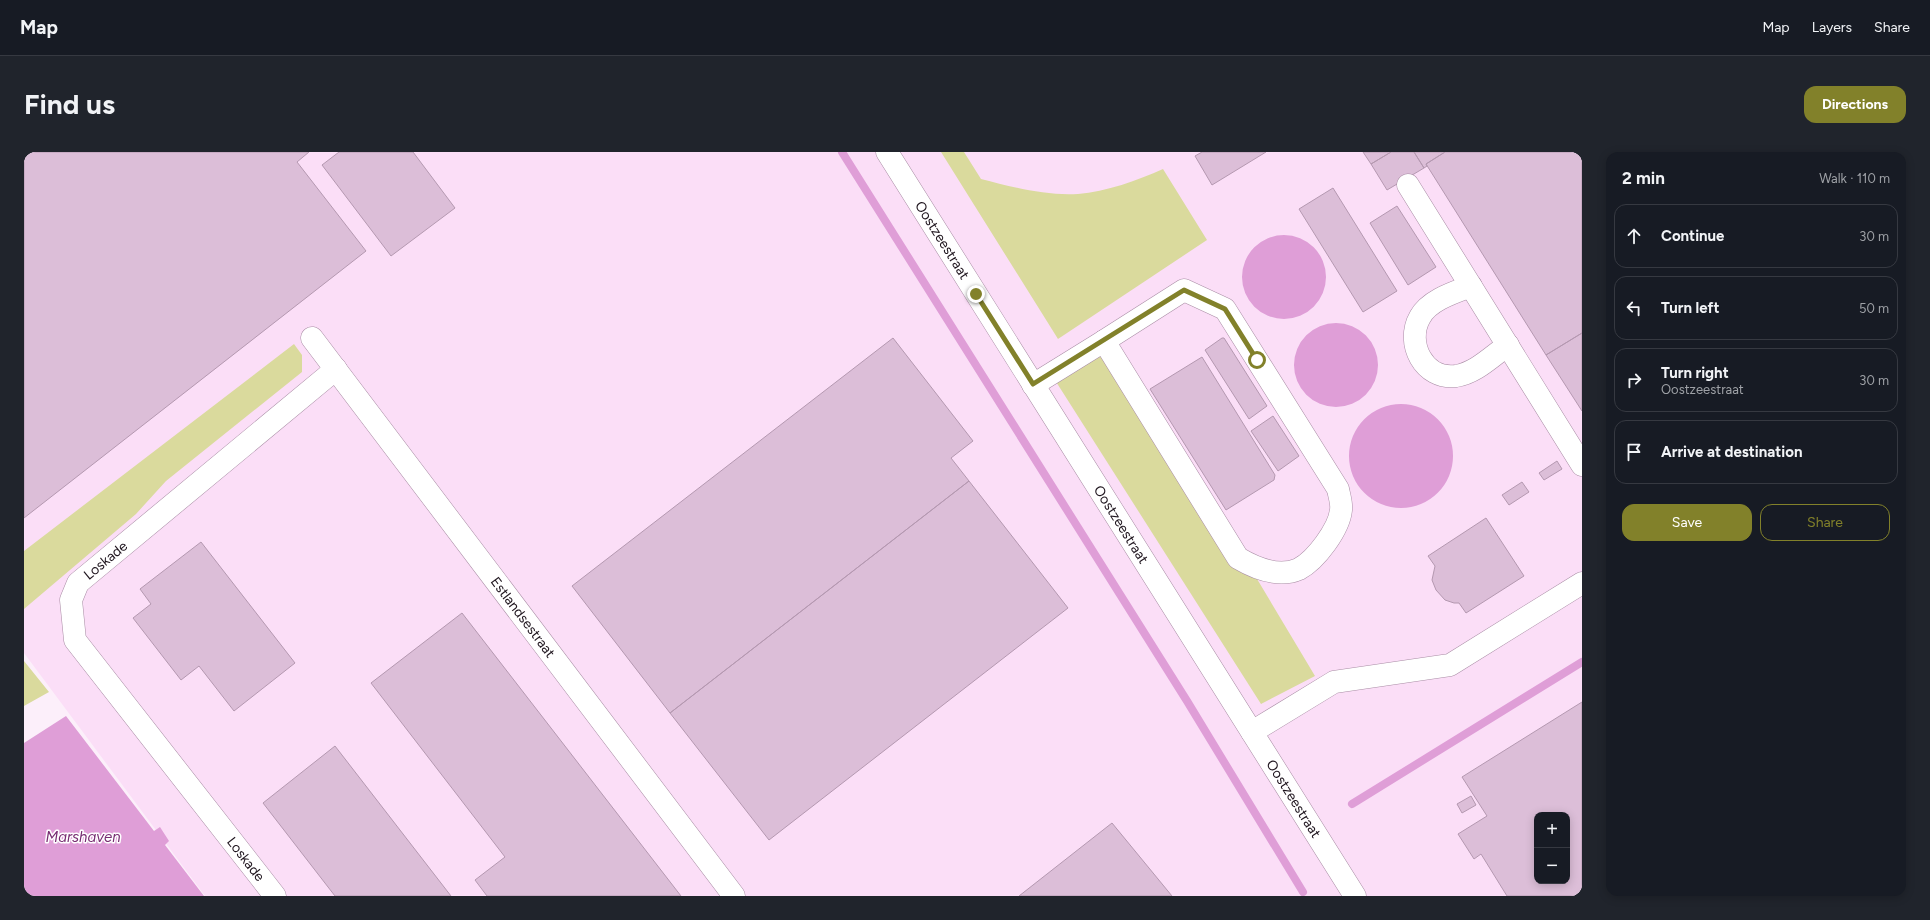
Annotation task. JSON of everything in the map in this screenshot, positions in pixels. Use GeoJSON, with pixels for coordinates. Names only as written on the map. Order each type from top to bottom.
{"type":"FeatureCollection","features":[{"type":"Feature","properties":{"kind":"street","name":"Oostzeestraat"},"geometry":{"type":"LineString","coordinates":[[887,152],[1355,896]]}},
{"type":"Feature","properties":{"kind":"street"},"geometry":{"type":"LineString","coordinates":[[1408,185],[1582,465]]}},
{"type":"Feature","properties":{"kind":"street"},"geometry":{"type":"LineString","coordinates":[[1472,286],[1440,298],[1420,316],[1415,340],[1416,352],[1422,363],[1432,371],[1444,375],[1456,376],[1479,366],[1508,345]]}},
{"type":"Feature","properties":{"kind":"street"},"geometry":{"type":"LineString","coordinates":[[1033,384],[1184,290],[1225,309],[1338,489],[1341,508],[1336,527],[1311,560],[1299,569],[1276,572],[1265,571],[1238,558],[1104,341]]}},
{"type":"Feature","properties":{"kind":"street","name":"Estlandsestraat"},"geometry":{"type":"LineString","coordinates":[[312,338],[734,896]]}},
{"type":"Feature","properties":{"kind":"street","name":"Loskade"},"geometry":{"type":"LineString","coordinates":[[275,896],[75,640],[71,600],[78,583],[336,369]]}},
{"type":"Feature","properties":{"kind":"street"},"geometry":{"type":"LineString","coordinates":[[1252,732],[1334,682],[1450,666],[1582,583]]}},
{"type":"Feature","properties":{"kind":"shaded area"},"geometry":{"type":"Polygon","coordinates":[[[24,152],[1582,152],[1582,896],[205,896],[24,653],[24,152]]]}},
{"type":"Feature","properties":{"kind":"green space"},"geometry":{"type":"Polygon","coordinates":[[[941,152],[964,152],[981,179],[1017,188],[1054,194],[1078,194],[1100,191],[1133,181],[1163,169],[1207,240],[1058,339],[941,152]]]}},
{"type":"Feature","properties":{"kind":"green space"},"geometry":{"type":"Polygon","coordinates":[[[1113,338],[1315,676],[1261,704],[1053,377],[1113,338]]]}},
{"type":"Feature","properties":{"kind":"green space"},"geometry":{"type":"Polygon","coordinates":[[[294,344],[302,355],[302,372],[166,481],[136,514],[24,609],[24,551],[294,344]]]}},
{"type":"Feature","properties":{"kind":"green space"},"geometry":{"type":"Polygon","coordinates":[[[24,661],[49,692],[24,706],[24,661]]]}},
{"type":"Feature","properties":{"kind":"water"},"geometry":{"type":"Polygon","coordinates":[[[1284,235],[1300,238],[1314,247],[1323,261],[1326,277],[1323,293],[1314,307],[1300,316],[1284,319],[1268,316],[1254,307],[1245,293],[1242,277],[1245,261],[1254,247],[1268,238],[1284,235]]]}},
{"type":"Feature","properties":{"kind":"water"},"geometry":{"type":"Polygon","coordinates":[[[1336,323],[1352,326],[1366,335],[1375,349],[1378,365],[1375,381],[1366,395],[1352,404],[1336,407],[1320,404],[1306,395],[1297,381],[1294,365],[1297,349],[1306,335],[1320,326],[1336,323]]]}},
{"type":"Feature","properties":{"kind":"water"},"geometry":{"type":"Polygon","coordinates":[[[1401,404],[1421,408],[1438,419],[1449,436],[1453,456],[1449,476],[1438,493],[1421,504],[1401,508],[1381,504],[1364,493],[1353,476],[1349,456],[1353,436],[1364,419],[1381,408],[1401,404]]]}},
{"type":"Feature","properties":{"kind":"water","name":"Marshaven"},"geometry":{"type":"Polygon","coordinates":[[[66,716],[154,831],[160,827],[169,841],[165,845],[204,896],[24,896],[24,743],[66,716]]]}},
{"type":"Feature","properties":{"kind":"building"},"geometry":{"type":"Polygon","coordinates":[[[24,152],[309,152],[297,162],[366,251],[24,518],[24,152]]]}},
{"type":"Feature","properties":{"kind":"building"},"geometry":{"type":"Polygon","coordinates":[[[339,152],[413,152],[455,208],[391,256],[322,165],[339,152]]]}},
{"type":"Feature","properties":{"kind":"building"},"geometry":{"type":"Polygon","coordinates":[[[1202,152],[1266,152],[1212,185],[1195,156],[1202,152]]]}},
{"type":"Feature","properties":{"kind":"building"},"geometry":{"type":"Polygon","coordinates":[[[1363,152],[1391,152],[1371,164],[1363,152]]]}},
{"type":"Feature","properties":{"kind":"building"},"geometry":{"type":"Polygon","coordinates":[[[1391,152],[1414,152],[1424,168],[1387,190],[1371,164],[1391,152]]]}},
{"type":"Feature","properties":{"kind":"building"},"geometry":{"type":"Polygon","coordinates":[[[1414,152],[1445,152],[1426,164],[1427,166],[1424,168],[1414,152]]]}},
{"type":"Feature","properties":{"kind":"building"},"geometry":{"type":"Polygon","coordinates":[[[1445,152],[1582,152],[1582,333],[1546,355],[1426,164],[1445,152]]]}},
{"type":"Feature","properties":{"kind":"building"},"geometry":{"type":"Polygon","coordinates":[[[1333,188],[1397,291],[1363,312],[1299,209],[1333,188]]]}},
{"type":"Feature","properties":{"kind":"building"},"geometry":{"type":"Polygon","coordinates":[[[1397,206],[1436,267],[1408,285],[1370,223],[1397,206]]]}},
{"type":"Feature","properties":{"kind":"building"},"geometry":{"type":"Polygon","coordinates":[[[1582,333],[1582,411],[1546,355],[1582,333]]]}},
{"type":"Feature","properties":{"kind":"building"},"geometry":{"type":"Polygon","coordinates":[[[893,338],[973,441],[951,458],[969,481],[670,713],[572,586],[893,338]]]}},
{"type":"Feature","properties":{"kind":"building"},"geometry":{"type":"Polygon","coordinates":[[[1224,338],[1267,406],[1249,419],[1205,350],[1224,338]]]}},
{"type":"Feature","properties":{"kind":"building"},"geometry":{"type":"Polygon","coordinates":[[[1202,357],[1275,475],[1274,480],[1226,510],[1150,389],[1202,357]]]}},
{"type":"Feature","properties":{"kind":"building"},"geometry":{"type":"Polygon","coordinates":[[[1273,416],[1299,456],[1278,471],[1251,431],[1273,416]]]}},
{"type":"Feature","properties":{"kind":"building"},"geometry":{"type":"Polygon","coordinates":[[[1557,461],[1562,469],[1544,480],[1539,473],[1557,461]]]}},
{"type":"Feature","properties":{"kind":"building"},"geometry":{"type":"Polygon","coordinates":[[[969,481],[1068,608],[769,840],[670,713],[969,481]]]}},
{"type":"Feature","properties":{"kind":"building"},"geometry":{"type":"Polygon","coordinates":[[[1522,482],[1529,492],[1509,505],[1502,495],[1522,482]]]}},
{"type":"Feature","properties":{"kind":"building"},"geometry":{"type":"Polygon","coordinates":[[[1486,518],[1524,576],[1466,613],[1459,603],[1445,600],[1436,590],[1432,580],[1435,566],[1428,556],[1486,518]]]}},
{"type":"Feature","properties":{"kind":"building"},"geometry":{"type":"Polygon","coordinates":[[[201,542],[295,663],[234,711],[199,666],[181,680],[133,618],[151,604],[140,589],[201,542]]]}},
{"type":"Feature","properties":{"kind":"building"},"geometry":{"type":"Polygon","coordinates":[[[462,613],[681,896],[487,896],[475,880],[505,857],[371,683],[462,613]]]}},
{"type":"Feature","properties":{"kind":"building"},"geometry":{"type":"Polygon","coordinates":[[[1582,702],[1582,896],[1507,896],[1481,854],[1474,859],[1458,834],[1487,816],[1462,777],[1582,702]]]}},
{"type":"Feature","properties":{"kind":"building"},"geometry":{"type":"Polygon","coordinates":[[[335,746],[451,896],[335,896],[263,803],[335,746]]]}},
{"type":"Feature","properties":{"kind":"building"},"geometry":{"type":"Polygon","coordinates":[[[1471,796],[1476,805],[1462,813],[1457,804],[1471,796]]]}},
{"type":"Feature","properties":{"kind":"building"},"geometry":{"type":"Polygon","coordinates":[[[1112,823],[1172,896],[1019,896],[1112,823]]]}},
{"type":"Feature","properties":{"kind":"waterway"},"geometry":{"type":"LineString","coordinates":[[842,152],[1187,701],[1303,892]]}},
{"type":"Feature","properties":{"kind":"waterway"},"geometry":{"type":"LineString","coordinates":[[1352,804],[1582,662]]}},
{"type":"Feature","properties":{"kind":"route"},"geometry":{"type":"LineString","coordinates":[[976,294],[1033,384],[1184,290],[1225,309],[1257,360]]}}]}
